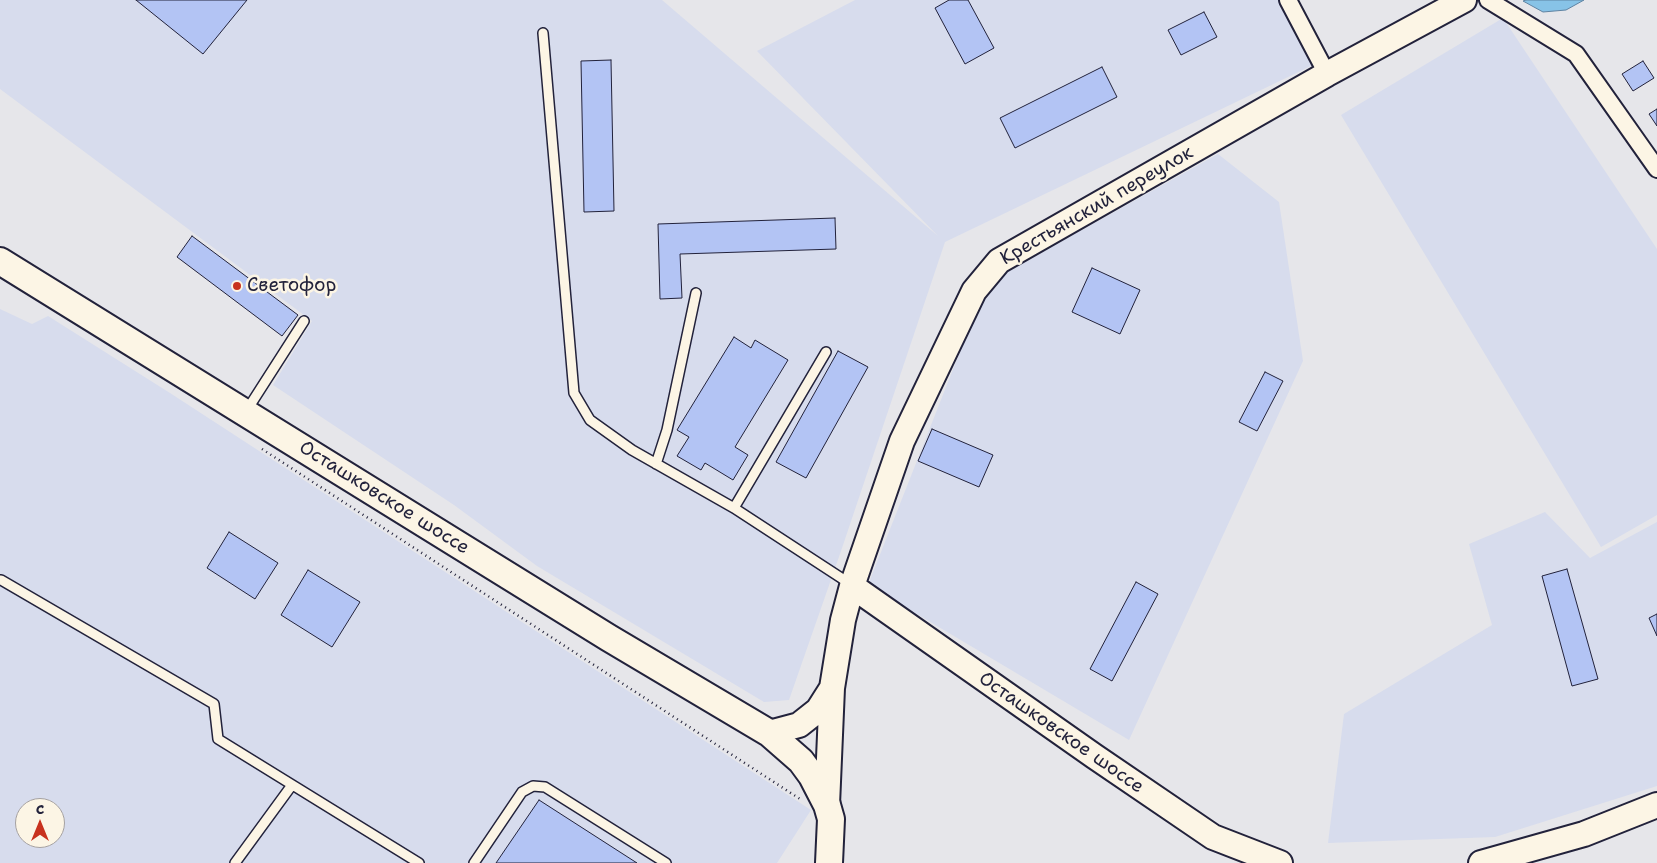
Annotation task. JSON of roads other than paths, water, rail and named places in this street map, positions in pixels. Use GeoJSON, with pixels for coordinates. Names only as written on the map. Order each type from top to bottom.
{"type":"FeatureCollection","features":[{"type":"Feature","properties":{"kind":"main road","name":"Осташковское шоссе"},"geometry":{"type":"LineString","coordinates":[[0,261],[610,638],[769,733],[801,761],[812,776],[829,812]]}},
{"type":"Feature","properties":{"kind":"main road"},"geometry":{"type":"LineString","coordinates":[[829,812],[829,863]]}},
{"type":"Feature","properties":{"kind":"street"},"geometry":{"type":"LineString","coordinates":[[1288,0],[1327,74]]}},
{"type":"Feature","properties":{"kind":"street","name":"Крестьянский переулок"},"geometry":{"type":"LineString","coordinates":[[829,812],[832,688],[843,620],[852,586],[902,441],[974,291],[999,261],[1327,74],[1464,0]]}},
{"type":"Feature","properties":{"kind":"street"},"geometry":{"type":"LineString","coordinates":[[1488,0],[1576,54],[1657,169]]}},
{"type":"Feature","properties":{"kind":"street","name":"Осташковское шоссе"},"geometry":{"type":"LineString","coordinates":[[852,586],[1086,751],[1213,837],[1280,863]]}},
{"type":"Feature","properties":{"kind":"street"},"geometry":{"type":"LineString","coordinates":[[769,733],[799,725],[818,710],[832,688]]}},
{"type":"Feature","properties":{"kind":"street"},"geometry":{"type":"LineString","coordinates":[[1481,863],[1584,834],[1657,805]]}},
{"type":"Feature","properties":{"kind":"lane"},"geometry":{"type":"LineString","coordinates":[[543,33],[574,393],[590,420],[632,450],[734,508],[852,586]]}},
{"type":"Feature","properties":{"kind":"lane"},"geometry":{"type":"LineString","coordinates":[[656,464],[667,430],[696,293]]}},
{"type":"Feature","properties":{"kind":"lane"},"geometry":{"type":"LineString","coordinates":[[246,413],[304,321]]}},
{"type":"Feature","properties":{"kind":"lane"},"geometry":{"type":"LineString","coordinates":[[734,508],[826,352]]}},
{"type":"Feature","properties":{"kind":"lane"},"geometry":{"type":"LineString","coordinates":[[1,580],[214,704],[218,739],[419,863]]}},
{"type":"Feature","properties":{"kind":"lane"},"geometry":{"type":"LineString","coordinates":[[235,863],[292,785]]}},
{"type":"Feature","properties":{"kind":"lane"},"geometry":{"type":"LineString","coordinates":[[474,863],[522,792],[533,786],[545,787],[666,863]]}},
{"type":"Feature","properties":{"kind":"water"},"geometry":{"type":"Polygon","coordinates":[[[1584,0],[1566,10],[1543,12],[1523,1],[1584,0]]]}},
{"type":"Feature","properties":{"kind":"place","name":"Светофор"},"geometry":{"type":"Point","coordinates":[237,286]}}]}
